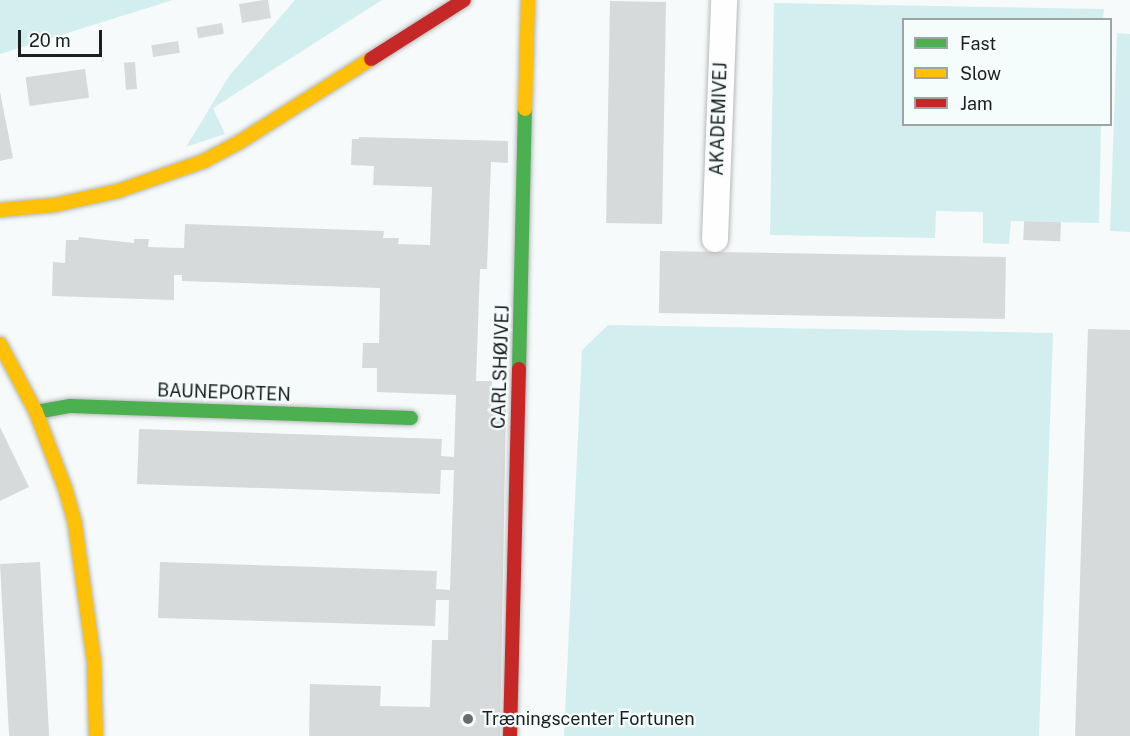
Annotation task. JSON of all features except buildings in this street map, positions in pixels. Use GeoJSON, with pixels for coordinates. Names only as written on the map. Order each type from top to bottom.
{"type":"FeatureCollection","features":[{"type":"Feature","properties":{"kind":"street"},"geometry":{"type":"LineString","coordinates":[[0,210],[20,210],[87,198],[160,178],[204,161],[238,143],[464,0]]}},
{"type":"Feature","properties":{"kind":"street","name":"CARLSHØJVEJ"},"geometry":{"type":"LineString","coordinates":[[510,736],[528,0]]}},
{"type":"Feature","properties":{"kind":"street","name":"AKADEMIVEJ"},"geometry":{"type":"LineString","coordinates":[[715,239],[724,0]]}},
{"type":"Feature","properties":{"kind":"street"},"geometry":{"type":"LineString","coordinates":[[0,344],[36,412],[65,488],[83,562],[96,687],[96,736]]}},
{"type":"Feature","properties":{"kind":"street","name":"BAUNEPORTEN"},"geometry":{"type":"LineString","coordinates":[[36,412],[70,406],[411,418]]}},
{"type":"Feature","properties":{"kind":"shaded area"},"geometry":{"type":"Polygon","coordinates":[[[0,0],[173,0],[0,54],[0,0]]]}},
{"type":"Feature","properties":{"kind":"shaded area"},"geometry":{"type":"Polygon","coordinates":[[[295,0],[382,0],[213,108],[225,134],[186,147],[229,76],[295,0]]]}},
{"type":"Feature","properties":{"kind":"shaded area"},"geometry":{"type":"Polygon","coordinates":[[[774,3],[1104,9],[1103,18],[902,18],[902,126],[1101,126],[1099,223],[1011,221],[1009,244],[983,243],[983,212],[936,211],[935,238],[770,235],[774,3]]]}},
{"type":"Feature","properties":{"kind":"shaded area"},"geometry":{"type":"Polygon","coordinates":[[[1117,33],[1130,34],[1130,232],[1110,231],[1117,33]]]}},
{"type":"Feature","properties":{"kind":"shaded area"},"geometry":{"type":"Polygon","coordinates":[[[608,325],[1053,333],[1039,736],[564,736],[582,350],[608,325]]]}},
{"type":"Feature","properties":{"kind":"traffic: fast"},"geometry":{"type":"LineString","coordinates":[[519,369],[525,109]]}},
{"type":"Feature","properties":{"kind":"traffic: fast"},"geometry":{"type":"LineString","coordinates":[[36,412],[70,406],[411,418]]}},
{"type":"Feature","properties":{"kind":"traffic: slow"},"geometry":{"type":"LineString","coordinates":[[525,109],[528,0]]}},
{"type":"Feature","properties":{"kind":"traffic: slow"},"geometry":{"type":"LineString","coordinates":[[0,210],[55,205],[118,191],[204,161],[238,143],[371,59]]}},
{"type":"Feature","properties":{"kind":"traffic: slow"},"geometry":{"type":"LineString","coordinates":[[0,344],[36,412],[65,488],[75,524],[94,661],[96,736]]}},
{"type":"Feature","properties":{"kind":"traffic: jam"},"geometry":{"type":"LineString","coordinates":[[371,59],[464,0]]}},
{"type":"Feature","properties":{"kind":"traffic: jam"},"geometry":{"type":"LineString","coordinates":[[510,736],[519,369]]}},
{"type":"Feature","properties":{"kind":"place","name":"Træningscenter Fortunen"},"geometry":{"type":"Point","coordinates":[468,719]}}]}
